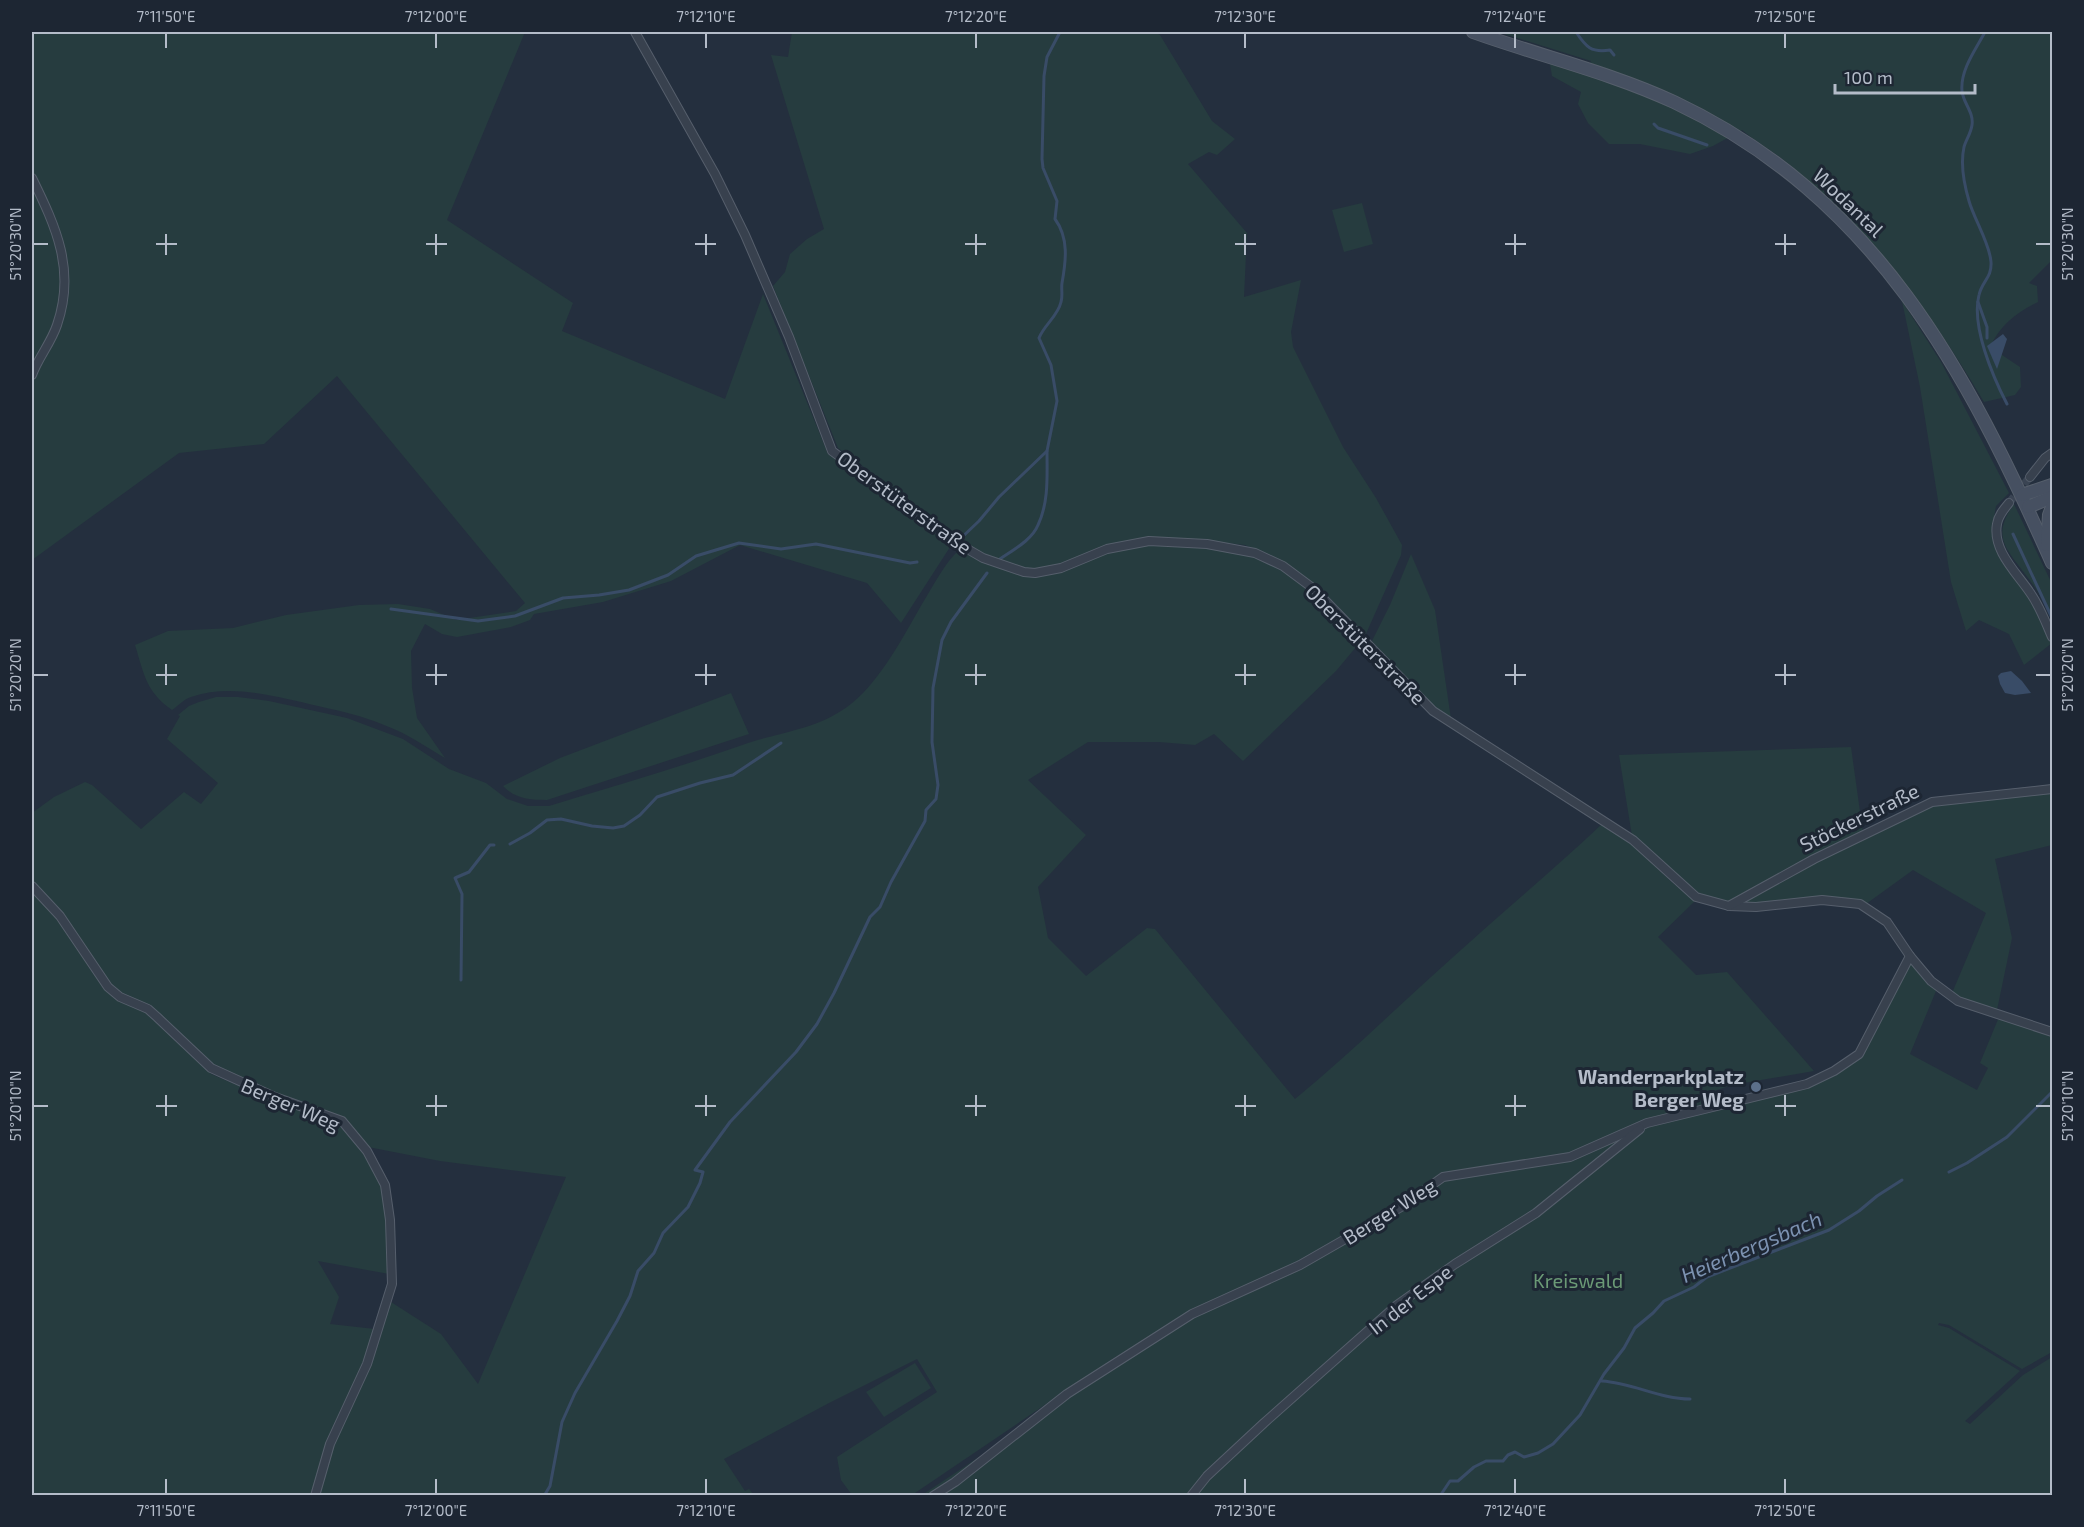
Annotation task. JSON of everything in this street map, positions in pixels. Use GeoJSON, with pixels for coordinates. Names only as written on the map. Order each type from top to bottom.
{"type":"FeatureCollection","features":[{"type":"Feature","properties":{"kind":"main road","name":"Wodantal"},"geometry":{"type":"LineString","coordinates":[[1473,32],[1599,72],[1674,102],[1751,144],[1781,165],[1852,228],[1916,307],[1968,390],[2025,501],[2052,563]]}},
{"type":"Feature","properties":{"kind":"main road"},"geometry":{"type":"LineString","coordinates":[[2025,501],[2052,484]]}},
{"type":"Feature","properties":{"kind":"main road"},"geometry":{"type":"LineString","coordinates":[[2025,501],[2052,497]]}},
{"type":"Feature","properties":{"kind":"main road"},"geometry":{"type":"LineString","coordinates":[[2046,549],[2049,515],[2052,507]]}},
{"type":"Feature","properties":{"kind":"street","name":"Oberstüterstraße"},"geometry":{"type":"LineString","coordinates":[[635,32],[715,174],[745,235],[789,337],[832,451],[957,543],[983,558],[1023,572],[1035,573],[1060,568],[1107,549],[1149,542],[1207,544],[1255,553],[1283,566],[1314,589],[1433,711],[1633,840],[1696,897],[1729,906],[1756,907],[1822,900],[1860,904],[1887,922],[1910,956],[1931,981],[1958,1001],[2052,1032]]}},
{"type":"Feature","properties":{"kind":"street"},"geometry":{"type":"LineString","coordinates":[[32,178],[54,224],[66,283],[57,325],[51,340],[37,360],[32,375]]}},
{"type":"Feature","properties":{"kind":"street"},"geometry":{"type":"LineString","coordinates":[[2030,477],[2052,453]]}},
{"type":"Feature","properties":{"kind":"street"},"geometry":{"type":"LineString","coordinates":[[2009,503],[1997,525],[2000,547],[2005,560],[2034,598],[2052,637]]}},
{"type":"Feature","properties":{"kind":"street","name":"Stöckerstraße"},"geometry":{"type":"LineString","coordinates":[[1729,906],[1814,860],[1932,802],[2052,789]]}},
{"type":"Feature","properties":{"kind":"street","name":"Berger Weg"},"geometry":{"type":"LineString","coordinates":[[32,886],[60,916],[108,987],[120,997],[148,1009],[211,1068],[275,1097],[342,1121],[367,1150],[385,1185],[390,1220],[392,1284],[367,1364],[330,1443],[315,1496]]}},
{"type":"Feature","properties":{"kind":"street","name":"Berger Weg"},"geometry":{"type":"LineString","coordinates":[[933,1496],[955,1482],[1067,1394],[1192,1314],[1300,1265],[1401,1207],[1443,1177],[1570,1157],[1647,1123],[1807,1084],[1834,1071],[1859,1054],[1910,956]]}},
{"type":"Feature","properties":{"kind":"street","name":"In der Espe"},"geometry":{"type":"LineString","coordinates":[[1191,1496],[1207,1476],[1264,1423],[1397,1305],[1455,1264],[1536,1213],[1647,1123]]}},
{"type":"Feature","properties":{"kind":"green space"},"geometry":{"type":"Polygon","coordinates":[[[32,32],[525,32],[447,220],[573,303],[562,331],[725,399],[763,294],[828,454],[952,544],[901,623],[867,583],[740,545],[671,581],[603,602],[534,614],[530,620],[511,627],[457,637],[442,634],[425,624],[411,651],[412,688],[417,718],[445,758],[392,728],[360,716],[254,693],[222,691],[207,693],[188,698],[172,710],[163,703],[147,682],[135,645],[168,631],[233,628],[286,615],[359,605],[398,604],[430,609],[456,620],[516,611],[525,603],[337,376],[264,444],[179,453],[32,560],[32,32]]]}},
{"type":"Feature","properties":{"kind":"green space"},"geometry":{"type":"Polygon","coordinates":[[[792,32],[1156,32],[1160,35],[1212,121],[1235,139],[1217,155],[1209,152],[1188,164],[1247,233],[1244,297],[1301,280],[1291,332],[1293,347],[1343,447],[1376,498],[1402,545],[1401,555],[1365,636],[1326,594],[1282,561],[1245,545],[1190,539],[1141,538],[1109,545],[1058,565],[1034,570],[1010,565],[971,549],[935,519],[838,448],[773,286],[785,272],[790,254],[807,239],[824,229],[771,55],[788,57],[792,32]]]}},
{"type":"Feature","properties":{"kind":"green space"},"geometry":{"type":"Polygon","coordinates":[[[1498,32],[2052,32],[2052,260],[2029,283],[2037,286],[2038,302],[2010,320],[1990,347],[2020,367],[2021,387],[2015,395],[1984,402],[1943,337],[1873,246],[1847,218],[1790,165],[1742,130],[1713,146],[1690,154],[1640,144],[1609,144],[1588,123],[1578,104],[1581,92],[1552,76],[1550,64],[1586,73],[1591,61],[1498,32]]]}},
{"type":"Feature","properties":{"kind":"green space"},"geometry":{"type":"Polygon","coordinates":[[[1362,203],[1373,244],[1344,252],[1332,210],[1362,203]]]}},
{"type":"Feature","properties":{"kind":"green space"},"geometry":{"type":"Polygon","coordinates":[[[1902,301],[1941,362],[2009,493],[1996,506],[1992,529],[1995,547],[2002,561],[2023,587],[2052,643],[2024,665],[2009,634],[1979,620],[1966,631],[1951,582],[1920,387],[1902,301]]]}},
{"type":"Feature","properties":{"kind":"green space"},"geometry":{"type":"Polygon","coordinates":[[[2014,504],[2052,584],[2052,618],[2040,595],[2012,557],[2004,541],[2003,525],[2014,504]]]}},
{"type":"Feature","properties":{"kind":"green space","name":"Kreiswald"},"geometry":{"type":"Polygon","coordinates":[[[1144,545],[1218,548],[1254,556],[1271,563],[1297,579],[1315,595],[1356,639],[1356,647],[1336,671],[1243,761],[1214,734],[1195,745],[1159,742],[1088,742],[1028,780],[1086,835],[1038,887],[1048,938],[1086,976],[1147,928],[1155,929],[1295,1099],[1602,824],[1629,842],[1675,885],[1696,900],[1658,937],[1696,975],[1727,972],[1814,1071],[1732,1085],[1702,1095],[1710,1106],[1809,1085],[1861,1056],[1910,962],[1936,991],[1910,1054],[1977,1090],[1988,1068],[1980,1063],[1999,1017],[2052,1036],[2052,1352],[2022,1369],[1949,1325],[1939,1323],[1938,1325],[1949,1328],[2020,1371],[1965,1421],[1970,1424],[2023,1375],[2052,1357],[2052,1495],[922,1495],[1120,1363],[1117,1356],[912,1495],[852,1495],[841,1480],[837,1457],[937,1392],[917,1359],[724,1459],[745,1491],[749,1489],[754,1495],[319,1495],[332,1445],[391,1302],[441,1334],[478,1384],[566,1177],[440,1161],[368,1147],[344,1120],[215,1069],[180,1036],[111,986],[32,884],[32,813],[54,797],[85,782],[92,785],[141,829],[184,792],[201,804],[218,783],[167,739],[180,716],[178,715],[189,706],[216,697],[269,701],[347,718],[403,739],[449,769],[486,783],[507,799],[528,806],[549,806],[809,726],[837,714],[863,693],[882,670],[942,571],[959,550],[985,564],[1025,575],[1122,548],[1144,545]]]}},
{"type":"Feature","properties":{"kind":"green space"},"geometry":{"type":"Polygon","coordinates":[[[1411,554],[1435,610],[1451,719],[1434,708],[1372,641],[1411,554]]]}},
{"type":"Feature","properties":{"kind":"green space"},"geometry":{"type":"Polygon","coordinates":[[[731,693],[749,734],[547,800],[523,798],[503,786],[560,758],[731,693]]]}},
{"type":"Feature","properties":{"kind":"green space"},"geometry":{"type":"Polygon","coordinates":[[[1851,747],[1863,833],[1729,903],[1699,893],[1632,836],[1619,755],[1851,747]]]}},
{"type":"Feature","properties":{"kind":"green space"},"geometry":{"type":"Polygon","coordinates":[[[2052,791],[2052,845],[1995,859],[2012,938],[1997,1010],[1961,999],[1952,993],[1986,913],[1913,870],[1866,904],[1860,901],[1738,904],[1932,804],[2052,791]]]}},
{"type":"Feature","properties":{"kind":"green space"},"geometry":{"type":"Polygon","coordinates":[[[32,889],[57,917],[106,989],[147,1011],[211,1074],[339,1124],[356,1140],[377,1174],[386,1211],[389,1274],[318,1261],[339,1297],[330,1324],[375,1329],[364,1366],[341,1409],[329,1440],[314,1495],[32,1495],[32,889]]]}},
{"type":"Feature","properties":{"kind":"green space"},"geometry":{"type":"Polygon","coordinates":[[[915,1363],[931,1388],[884,1417],[866,1392],[915,1363]]]}},
{"type":"Feature","properties":{"kind":"water"},"geometry":{"type":"Polygon","coordinates":[[[2003,334],[2007,339],[1997,369],[1987,346],[2003,334]]]}},
{"type":"Feature","properties":{"kind":"water"},"geometry":{"type":"Polygon","coordinates":[[[2011,671],[2031,693],[2015,695],[2005,693],[1998,676],[2011,671]]]}},
{"type":"Feature","properties":{"kind":"waterway"},"geometry":{"type":"LineString","coordinates":[[958,541],[1047,451],[1057,401],[1051,365],[1039,338],[1057,312],[1061,302],[1065,250],[1063,234],[1055,219],[1057,201],[1043,168],[1044,76],[1047,57],[1060,32]]}},
{"type":"Feature","properties":{"kind":"waterway"},"geometry":{"type":"LineString","coordinates":[[1576,32],[1590,48],[1598,51],[1610,50],[1614,55]]}},
{"type":"Feature","properties":{"kind":"waterway","name":"Heierbergsbach"},"geometry":{"type":"LineString","coordinates":[[1985,32],[1963,75],[1962,91],[1972,120],[1971,131],[1964,147],[1963,168],[1971,208],[1988,247],[1991,262],[1990,272],[1979,295],[1978,321],[1990,366],[2007,404]]}},
{"type":"Feature","properties":{"kind":"waterway"},"geometry":{"type":"LineString","coordinates":[[1654,124],[1658,128],[1707,145]]}},
{"type":"Feature","properties":{"kind":"waterway"},"geometry":{"type":"LineString","coordinates":[[1978,302],[1987,327],[1987,338]]}},
{"type":"Feature","properties":{"kind":"waterway"},"geometry":{"type":"LineString","coordinates":[[1000,559],[1027,540],[1042,516],[1046,498],[1047,451]]}},
{"type":"Feature","properties":{"kind":"waterway","name":"Heierbergsbach"},"geometry":{"type":"LineString","coordinates":[[2013,534],[2052,618]]}},
{"type":"Feature","properties":{"kind":"waterway"},"geometry":{"type":"LineString","coordinates":[[391,609],[478,621],[515,616],[563,598],[629,590],[668,575],[696,556],[739,543],[781,549],[816,544],[910,563],[917,562]]}},
{"type":"Feature","properties":{"kind":"waterway"},"geometry":{"type":"LineString","coordinates":[[544,1496],[550,1486],[562,1422],[575,1393],[630,1296],[638,1271],[654,1253],[663,1233],[688,1207],[703,1172],[695,1170],[730,1122],[796,1052],[817,1024],[870,917],[880,907],[891,882],[925,821],[926,810],[936,799],[938,785],[932,742],[933,688],[942,640],[951,622],[987,573]]}},
{"type":"Feature","properties":{"kind":"waterway"},"geometry":{"type":"LineString","coordinates":[[510,844],[547,820],[561,819],[613,828],[624,826],[640,815],[657,797],[733,775],[781,743]]}},
{"type":"Feature","properties":{"kind":"waterway"},"geometry":{"type":"LineString","coordinates":[[461,980],[462,894],[455,878],[469,872],[490,845],[494,845]]}},
{"type":"Feature","properties":{"kind":"waterway","name":"Heierbergsbach"},"geometry":{"type":"LineString","coordinates":[[1949,1172],[2007,1137],[2052,1092]]}},
{"type":"Feature","properties":{"kind":"waterway","name":"Heierbergsbach"},"geometry":{"type":"LineString","coordinates":[[1440,1496],[1450,1481],[1458,1481],[1474,1467],[1486,1461],[1503,1461],[1515,1452],[1524,1457],[1538,1453],[1553,1444],[1580,1415],[1635,1328],[1664,1301],[1694,1287],[1707,1277],[1829,1230],[1902,1180]]}},
{"type":"Feature","properties":{"kind":"waterway","name":"Heierbergsbach"},"geometry":{"type":"LineString","coordinates":[[1602,1381],[1690,1399]]}},
{"type":"Feature","properties":{"kind":"tunnel"},"geometry":{"type":"LineString","coordinates":[[2009,503],[2030,477]]}},
{"type":"Feature","properties":{"kind":"place","name":"Wanderparkplatz Berger Weg"},"geometry":{"type":"Point","coordinates":[1756,1087]}}]}
